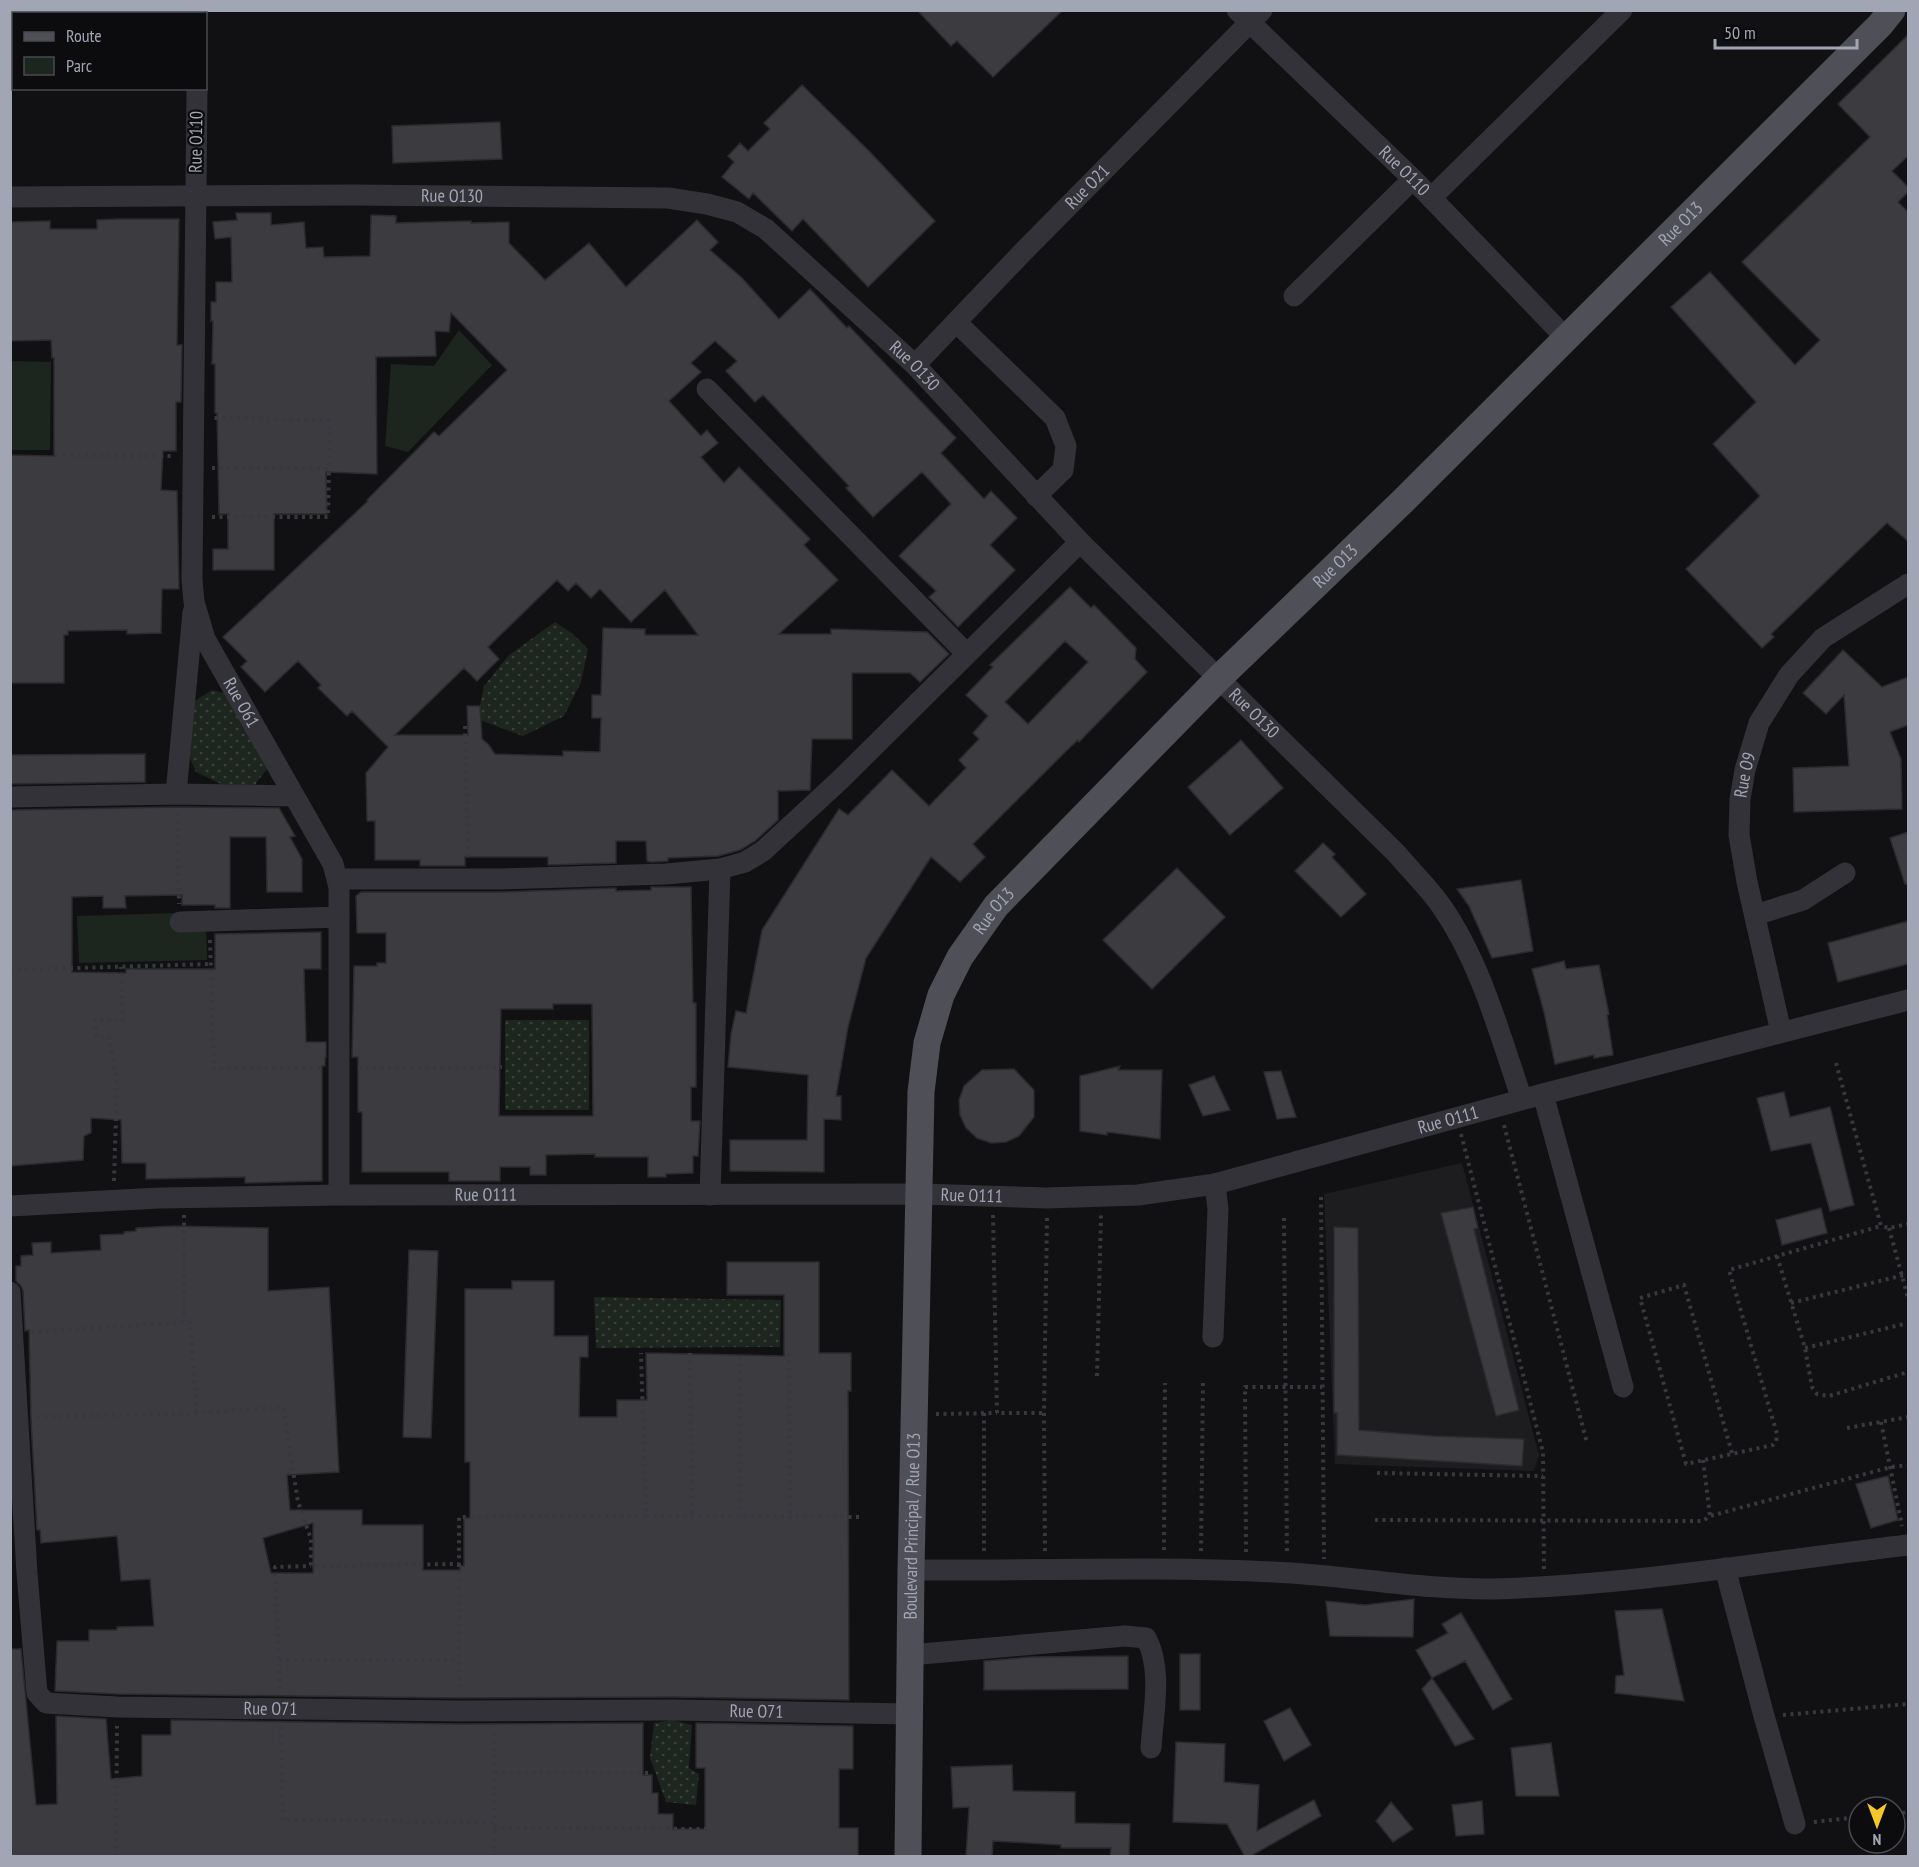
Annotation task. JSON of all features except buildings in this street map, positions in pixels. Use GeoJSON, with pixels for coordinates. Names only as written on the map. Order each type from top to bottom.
{"type":"FeatureCollection","features":[{"type":"Feature","properties":{"kind":"main road","name":"Rue O13"},"geometry":{"type":"LineString","coordinates":[[920,1194],[921,1092],[927,1043],[941,995],[960,957],[996,906],[1219,678],[1404,500],[1858,47],[1892,10]]}},
{"type":"Feature","properties":{"kind":"main road","name":"Boulevard Principal / Rue O13"},"geometry":{"type":"LineString","coordinates":[[908,1857],[911,1570],[920,1194]]}},
{"type":"Feature","properties":{"kind":"street"},"geometry":{"type":"LineString","coordinates":[[1431,198],[1623,10]]}},
{"type":"Feature","properties":{"kind":"street","name":"Rue O110"},"geometry":{"type":"LineString","coordinates":[[1249,15],[1413,179],[1565,337]]}},
{"type":"Feature","properties":{"kind":"street","name":"Rue O21"},"geometry":{"type":"LineString","coordinates":[[915,365],[1249,15]]}},
{"type":"Feature","properties":{"kind":"street","name":"Rue O110"},"geometry":{"type":"LineString","coordinates":[[196,196],[197,90]]}},
{"type":"Feature","properties":{"kind":"street"},"geometry":{"type":"LineString","coordinates":[[1294,296],[1413,179]]}},
{"type":"Feature","properties":{"kind":"street","name":"Rue O130"},"geometry":{"type":"LineString","coordinates":[[10,196],[668,198],[707,204],[737,212],[766,229],[915,365],[1080,542],[1397,854],[1442,906],[1474,966],[1532,1097],[1623,1387]]}},
{"type":"Feature","properties":{"kind":"street","name":"Rue O61"},"geometry":{"type":"LineString","coordinates":[[196,196],[192,517],[194,602],[205,639],[333,864],[338,879],[339,1195]]}},
{"type":"Feature","properties":{"kind":"street"},"geometry":{"type":"LineString","coordinates":[[956,322],[1055,418],[1066,446],[1063,470],[1036,496]]}},
{"type":"Feature","properties":{"kind":"street"},"geometry":{"type":"LineString","coordinates":[[707,389],[966,653]]}},
{"type":"Feature","properties":{"kind":"street"},"geometry":{"type":"LineString","coordinates":[[338,879],[469,879],[666,874],[720,869],[745,862],[763,851],[841,778],[1080,542]]}},
{"type":"Feature","properties":{"kind":"street","name":"Rue O9"},"geometry":{"type":"LineString","coordinates":[[1780,1032],[1739,835],[1743,780],[1759,723],[1789,675],[1822,638],[1908,584]]}},
{"type":"Feature","properties":{"kind":"street"},"geometry":{"type":"LineString","coordinates":[[176,794],[194,602]]}},
{"type":"Feature","properties":{"kind":"street"},"geometry":{"type":"LineString","coordinates":[[10,797],[176,794],[294,796]]}},
{"type":"Feature","properties":{"kind":"street"},"geometry":{"type":"LineString","coordinates":[[710,1195],[720,869]]}},
{"type":"Feature","properties":{"kind":"street"},"geometry":{"type":"LineString","coordinates":[[1755,915],[1803,900],[1845,873]]}},
{"type":"Feature","properties":{"kind":"street"},"geometry":{"type":"LineString","coordinates":[[180,922],[339,917]]}},
{"type":"Feature","properties":{"kind":"street","name":"Rue O111"},"geometry":{"type":"LineString","coordinates":[[10,1206],[184,1197],[339,1195],[920,1194],[1047,1198],[1164,1193],[1215,1184],[1532,1097],[1908,1000]]}},
{"type":"Feature","properties":{"kind":"street"},"geometry":{"type":"LineString","coordinates":[[1213,1337],[1218,1209],[1215,1184]]}},
{"type":"Feature","properties":{"kind":"street","name":"Rue O71"},"geometry":{"type":"LineString","coordinates":[[10,1292],[27,1573],[38,1693],[46,1703],[117,1707],[459,1711],[673,1710],[910,1714]]}},
{"type":"Feature","properties":{"kind":"street"},"geometry":{"type":"LineString","coordinates":[[911,1570],[1246,1571],[1324,1575],[1439,1588],[1544,1587],[1725,1568],[1907,1545]]}},
{"type":"Feature","properties":{"kind":"street"},"geometry":{"type":"LineString","coordinates":[[1725,1568],[1795,1824]]}},
{"type":"Feature","properties":{"kind":"street"},"geometry":{"type":"LineString","coordinates":[[910,1655],[1125,1636],[1146,1638],[1152,1649],[1156,1666],[1151,1748]]}},
{"type":"Feature","properties":{"kind":"path"},"geometry":{"type":"LineString","coordinates":[[192,517],[328,517],[329,469],[329,420],[193,418]]}},
{"type":"Feature","properties":{"kind":"path"},"geometry":{"type":"LineString","coordinates":[[54,455],[329,469]]}},
{"type":"Feature","properties":{"kind":"path"},"geometry":{"type":"LineString","coordinates":[[465,726],[469,879]]}},
{"type":"Feature","properties":{"kind":"path"},"geometry":{"type":"LineString","coordinates":[[176,794],[180,922]]}},
{"type":"Feature","properties":{"kind":"path"},"geometry":{"type":"LineString","coordinates":[[210,921],[214,1068],[502,1067]]}},
{"type":"Feature","properties":{"kind":"path"},"geometry":{"type":"LineString","coordinates":[[10,970],[210,964]]}},
{"type":"Feature","properties":{"kind":"path"},"geometry":{"type":"LineString","coordinates":[[113,1200],[117,1083],[109,1037],[96,1037],[95,1020],[123,1021],[121,967]]}},
{"type":"Feature","properties":{"kind":"path"},"geometry":{"type":"LineString","coordinates":[[1836,1063],[1881,1226]]}},
{"type":"Feature","properties":{"kind":"path"},"geometry":{"type":"LineString","coordinates":[[1499,1107],[1587,1443]]}},
{"type":"Feature","properties":{"kind":"path"},"geometry":{"type":"LineString","coordinates":[[1457,1119],[1543,1452],[1544,1587]]}},
{"type":"Feature","properties":{"kind":"path"},"geometry":{"type":"LineString","coordinates":[[184,1197],[184,1322]]}},
{"type":"Feature","properties":{"kind":"path"},"geometry":{"type":"LineString","coordinates":[[992,1197],[997,1413]]}},
{"type":"Feature","properties":{"kind":"path"},"geometry":{"type":"LineString","coordinates":[[1097,1376],[1102,1197]]}},
{"type":"Feature","properties":{"kind":"path"},"geometry":{"type":"LineString","coordinates":[[1321,1197],[1324,1575]]}},
{"type":"Feature","properties":{"kind":"path"},"geometry":{"type":"LineString","coordinates":[[1045,1570],[1044,1413],[1047,1198]]}},
{"type":"Feature","properties":{"kind":"path"},"geometry":{"type":"LineString","coordinates":[[1284,1218],[1287,1573]]}},
{"type":"Feature","properties":{"kind":"path"},"geometry":{"type":"LineString","coordinates":[[1732,1453],[1684,1286],[1640,1298],[1686,1464],[1773,1445],[1777,1434],[1729,1270],[1881,1226],[1889,1228],[1908,1224]]}},
{"type":"Feature","properties":{"kind":"path"},"geometry":{"type":"LineString","coordinates":[[1889,1228],[1908,1298]]}},
{"type":"Feature","properties":{"kind":"path"},"geometry":{"type":"LineString","coordinates":[[1777,1256],[1804,1348],[1812,1388],[1817,1394],[1829,1396],[1908,1372]]}},
{"type":"Feature","properties":{"kind":"path"},"geometry":{"type":"LineString","coordinates":[[1791,1303],[1908,1274]]}},
{"type":"Feature","properties":{"kind":"path"},"geometry":{"type":"LineString","coordinates":[[13,1333],[190,1322],[197,1413]]}},
{"type":"Feature","properties":{"kind":"path"},"geometry":{"type":"LineString","coordinates":[[1804,1348],[1908,1323]]}},
{"type":"Feature","properties":{"kind":"path"},"geometry":{"type":"LineString","coordinates":[[641,1353],[646,1516]]}},
{"type":"Feature","properties":{"kind":"path"},"geometry":{"type":"LineString","coordinates":[[690,1353],[692,1516]]}},
{"type":"Feature","properties":{"kind":"path"},"geometry":{"type":"LineString","coordinates":[[789,1353],[790,1516]]}},
{"type":"Feature","properties":{"kind":"path"},"geometry":{"type":"LineString","coordinates":[[740,1356],[741,1516]]}},
{"type":"Feature","properties":{"kind":"path"},"geometry":{"type":"LineString","coordinates":[[1201,1570],[1203,1382]]}},
{"type":"Feature","properties":{"kind":"path"},"geometry":{"type":"LineString","coordinates":[[1164,1569],[1165,1383]]}},
{"type":"Feature","properties":{"kind":"path"},"geometry":{"type":"LineString","coordinates":[[1246,1571],[1245,1387],[1322,1387]]}},
{"type":"Feature","properties":{"kind":"path"},"geometry":{"type":"LineString","coordinates":[[18,1417],[197,1413],[283,1407],[297,1502],[311,1539],[311,1566]]}},
{"type":"Feature","properties":{"kind":"path"},"geometry":{"type":"LineString","coordinates":[[984,1413],[984,1570]]}},
{"type":"Feature","properties":{"kind":"path"},"geometry":{"type":"LineString","coordinates":[[914,1415],[1044,1413]]}},
{"type":"Feature","properties":{"kind":"path"},"geometry":{"type":"LineString","coordinates":[[1847,1428],[1908,1417]]}},
{"type":"Feature","properties":{"kind":"path"},"geometry":{"type":"LineString","coordinates":[[1881,1422],[1907,1545]]}},
{"type":"Feature","properties":{"kind":"path"},"geometry":{"type":"LineString","coordinates":[[1703,1460],[1710,1516]]}},
{"type":"Feature","properties":{"kind":"path"},"geometry":{"type":"LineString","coordinates":[[1375,1520],[1703,1521],[1710,1516],[1891,1467],[1908,1465]]}},
{"type":"Feature","properties":{"kind":"path"},"geometry":{"type":"LineString","coordinates":[[1377,1473],[1543,1476]]}},
{"type":"Feature","properties":{"kind":"path"},"geometry":{"type":"LineString","coordinates":[[459,1711],[459,1516],[861,1517]]}},
{"type":"Feature","properties":{"kind":"path"},"geometry":{"type":"LineString","coordinates":[[459,1564],[275,1567],[283,1820],[707,1829]]}},
{"type":"Feature","properties":{"kind":"path"},"geometry":{"type":"LineString","coordinates":[[279,1659],[459,1660]]}},
{"type":"Feature","properties":{"kind":"path"},"geometry":{"type":"LineString","coordinates":[[1764,1716],[1908,1704]]}},
{"type":"Feature","properties":{"kind":"path"},"geometry":{"type":"LineString","coordinates":[[116,1857],[117,1707]]}},
{"type":"Feature","properties":{"kind":"path"},"geometry":{"type":"LineString","coordinates":[[494,1857],[495,1711]]}},
{"type":"Feature","properties":{"kind":"path"},"geometry":{"type":"LineString","coordinates":[[495,1773],[651,1773]]}},
{"type":"Feature","properties":{"kind":"path"},"geometry":{"type":"LineString","coordinates":[[1795,1824],[1847,1818]]}},
{"type":"Feature","properties":{"kind":"shaded area"},"geometry":{"type":"Polygon","coordinates":[[[1462,1163],[1539,1455],[1534,1471],[1335,1464],[1324,1194],[1462,1163]]]}},
{"type":"Feature","properties":{"kind":"green space"},"geometry":{"type":"Polygon","coordinates":[[[459,330],[492,365],[408,452],[385,446],[391,364],[434,366],[459,330]]]}},
{"type":"Feature","properties":{"kind":"green space"},"geometry":{"type":"Polygon","coordinates":[[[11,361],[51,362],[50,450],[11,450],[11,361]]]}},
{"type":"Feature","properties":{"kind":"green space"},"geometry":{"type":"Polygon","coordinates":[[[555,622],[573,634],[588,649],[581,682],[564,716],[523,736],[477,719],[484,686],[509,655],[555,622]]]}},
{"type":"Feature","properties":{"kind":"green space"},"geometry":{"type":"Polygon","coordinates":[[[212,690],[228,694],[267,769],[254,786],[221,784],[196,772],[186,749],[190,704],[212,690]]]}},
{"type":"Feature","properties":{"kind":"green space"},"geometry":{"type":"Polygon","coordinates":[[[175,913],[206,926],[207,960],[79,963],[77,916],[175,913]]]}},
{"type":"Feature","properties":{"kind":"green space"},"geometry":{"type":"Polygon","coordinates":[[[505,1020],[589,1020],[589,1110],[505,1110],[505,1020]]]}},
{"type":"Feature","properties":{"kind":"green space"},"geometry":{"type":"Polygon","coordinates":[[[594,1297],[781,1300],[780,1347],[596,1348],[594,1297]]]}},
{"type":"Feature","properties":{"kind":"green space"},"geometry":{"type":"Polygon","coordinates":[[[673,1720],[692,1725],[689,1768],[699,1774],[696,1805],[666,1802],[650,1758],[654,1723],[673,1720]]]}}]}
